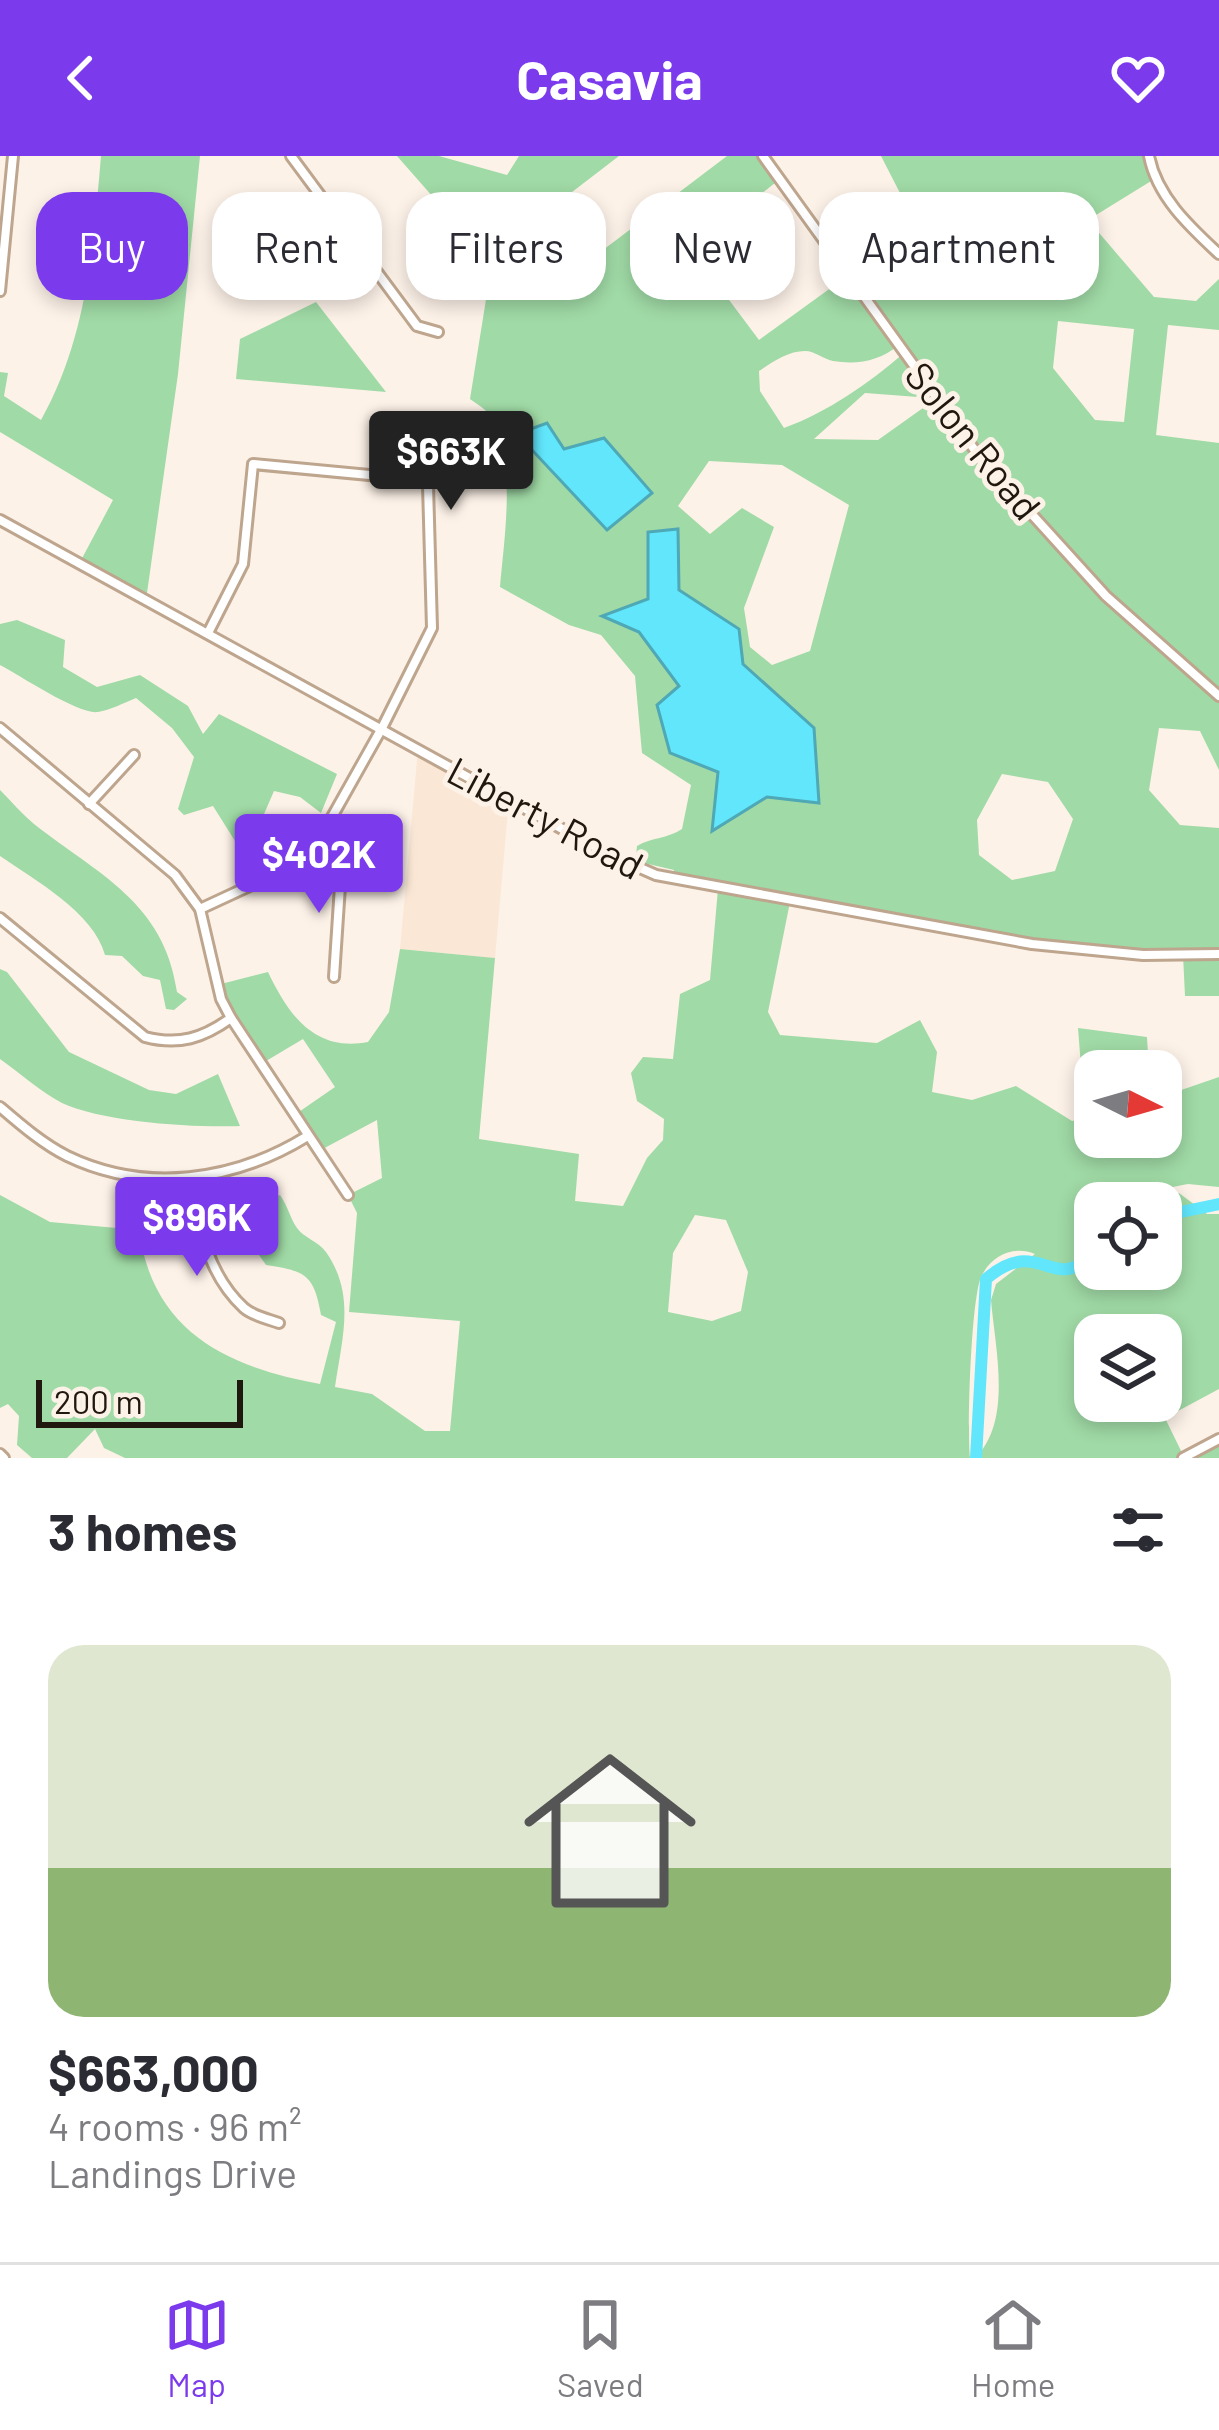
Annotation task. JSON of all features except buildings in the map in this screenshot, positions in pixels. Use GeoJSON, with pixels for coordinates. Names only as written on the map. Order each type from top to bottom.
{"type":"FeatureCollection","features":[{"type":"Feature","properties":{"kind":"street"},"geometry":{"type":"LineString","coordinates":[[0,290],[14,156]]}},
{"type":"Feature","properties":{"kind":"street"},"geometry":{"type":"LineString","coordinates":[[291,156],[317,192]]}},
{"type":"Feature","properties":{"kind":"street","name":"Solon Road"},"geometry":{"type":"LineString","coordinates":[[763,156],[979,456],[1106,596],[1219,696]]}},
{"type":"Feature","properties":{"kind":"street"},"geometry":{"type":"LineString","coordinates":[[1149,156],[1162,190],[1186,224],[1219,254]]}},
{"type":"Feature","properties":{"kind":"street"},"geometry":{"type":"LineString","coordinates":[[382,279],[417,326],[438,332]]}},
{"type":"Feature","properties":{"kind":"street"},"geometry":{"type":"LineString","coordinates":[[200,909],[284,871],[314,849],[382,728],[432,628],[428,485],[422,480],[253,464],[244,564],[208,634]]}},
{"type":"Feature","properties":{"kind":"street","name":"Liberty Road"},"geometry":{"type":"LineString","coordinates":[[0,520],[606,854],[656,875],[1032,944],[1143,955],[1219,954]]}},
{"type":"Feature","properties":{"kind":"street"},"geometry":{"type":"LineString","coordinates":[[0,728],[175,875],[200,909],[221,999],[231,1018],[348,1195]]}},
{"type":"Feature","properties":{"kind":"street"},"geometry":{"type":"LineString","coordinates":[[89,804],[134,755]]}},
{"type":"Feature","properties":{"kind":"street"},"geometry":{"type":"LineString","coordinates":[[314,849],[336,874],[340,886],[334,977]]}},
{"type":"Feature","properties":{"kind":"street"},"geometry":{"type":"LineString","coordinates":[[0,918],[145,1037],[161,1042],[191,1040],[231,1018]]}},
{"type":"Feature","properties":{"kind":"street"},"geometry":{"type":"LineString","coordinates":[[0,1107],[65,1155],[126,1175],[193,1178],[253,1165],[306,1137]]}},
{"type":"Feature","properties":{"kind":"street"},"geometry":{"type":"LineString","coordinates":[[193,1178],[201,1234],[212,1263],[247,1311],[279,1323]]}},
{"type":"Feature","properties":{"kind":"street"},"geometry":{"type":"LineString","coordinates":[[1183,1458],[1219,1439]]}},
{"type":"Feature","properties":{"kind":"shaded area"},"geometry":{"type":"Polygon","coordinates":[[[418,749],[509,799],[495,958],[400,949],[418,749]]]}},
{"type":"Feature","properties":{"kind":"green space"},"geometry":{"type":"Polygon","coordinates":[[[101,156],[200,156],[188,275],[188,192],[97,192],[101,156]]]}},
{"type":"Feature","properties":{"kind":"green space"},"geometry":{"type":"Polygon","coordinates":[[[397,156],[439,156],[507,175],[519,156],[619,156],[572,192],[429,192],[397,156]]]}},
{"type":"Feature","properties":{"kind":"green space"},"geometry":{"type":"Polygon","coordinates":[[[727,156],[756,156],[775,183],[764,192],[680,192],[727,156]]]}},
{"type":"Feature","properties":{"kind":"green space"},"geometry":{"type":"Polygon","coordinates":[[[881,156],[1149,156],[1156,178],[1099,213],[1099,192],[899,192],[881,156]]]}},
{"type":"Feature","properties":{"kind":"green space"},"geometry":{"type":"Polygon","coordinates":[[[630,230],[630,300],[729,300],[759,340],[819,296],[1099,300],[1099,233],[1154,297],[1196,301],[1219,279],[1219,330],[1168,325],[1156,435],[1219,443],[1219,770],[1200,731],[1159,728],[1149,790],[1180,825],[1219,828],[1219,996],[1185,996],[1183,955],[1096,952],[790,902],[768,1012],[780,1035],[877,1043],[920,1020],[937,1052],[932,1092],[972,1100],[1016,1086],[1074,1121],[1074,1158],[1182,1158],[1182,1090],[1219,1077],[1219,1187],[1182,1182],[1074,1182],[1074,1290],[1182,1290],[1182,1195],[1207,1214],[1219,1214],[1219,1389],[1182,1409],[1182,1314],[1074,1314],[1074,1422],[1167,1422],[1184,1457],[1219,1439],[1219,1458],[975,1458],[987,1443],[998,1404],[991,1300],[996,1284],[1035,1254],[1019,1251],[1004,1254],[981,1277],[971,1366],[970,1458],[125,1458],[104,1448],[95,1429],[67,1458],[32,1458],[17,1445],[19,1416],[8,1404],[0,1408],[0,1195],[50,1222],[139,1230],[160,1295],[200,1339],[255,1367],[320,1384],[336,1322],[321,1315],[306,1277],[266,1265],[248,1239],[244,1211],[280,1195],[297,1228],[326,1252],[341,1284],[344,1317],[335,1387],[372,1394],[425,1431],[450,1431],[460,1321],[349,1312],[357,1213],[348,1195],[382,1178],[377,1120],[317,1152],[293,1116],[335,1087],[303,1039],[261,1064],[217,985],[268,972],[285,1003],[306,1027],[349,1044],[368,1042],[389,1012],[400,949],[495,958],[479,1139],[579,1154],[575,1201],[623,1206],[647,1158],[663,1140],[664,1119],[637,1101],[631,1073],[643,1057],[673,1059],[680,994],[710,980],[718,889],[672,879],[674,870],[644,863],[636,856],[637,846],[682,829],[691,785],[642,753],[635,676],[601,635],[569,625],[500,587],[507,500],[504,456],[491,417],[470,399],[486,300],[606,300],[606,248],[630,230]],[[1058,321],[1053,368],[1095,420],[1124,422],[1134,329],[1058,321]],[[899,345],[884,355],[851,362],[809,351],[793,353],[759,371],[760,391],[784,428],[816,414],[877,375],[904,353],[899,345]],[[931,390],[918,397],[865,393],[814,439],[878,440],[937,398],[931,390]],[[709,461],[678,506],[710,534],[742,508],[774,527],[744,608],[750,647],[772,665],[810,651],[849,505],[782,465],[709,461]],[[648,532],[648,599],[603,615],[639,632],[679,686],[719,772],[713,830],[767,797],[814,728],[743,664],[738,629],[679,590],[648,532]],[[1002,774],[977,820],[979,855],[1012,880],[1055,871],[1073,819],[1048,782],[1002,774]],[[695,1215],[673,1253],[668,1312],[712,1321],[741,1311],[748,1272],[726,1220],[695,1215]]]}},
{"type":"Feature","properties":{"kind":"green space"},"geometry":{"type":"Polygon","coordinates":[[[83,300],[185,300],[146,600],[79,564],[113,500],[0,432],[0,372],[8,373],[4,396],[41,420],[83,300]]]}},
{"type":"Feature","properties":{"kind":"green space"},"geometry":{"type":"Polygon","coordinates":[[[316,302],[386,392],[236,379],[240,339],[316,302]]]}},
{"type":"Feature","properties":{"kind":"green space"},"geometry":{"type":"Polygon","coordinates":[[[17,620],[65,640],[63,667],[97,687],[140,675],[188,706],[203,734],[219,714],[337,774],[321,813],[300,797],[274,791],[258,828],[235,841],[213,806],[184,815],[178,809],[194,757],[172,728],[136,698],[103,711],[89,711],[0,665],[0,624],[17,620]]]}},
{"type":"Feature","properties":{"kind":"green space"},"geometry":{"type":"Polygon","coordinates":[[[0,790],[34,824],[125,893],[143,913],[170,961],[177,992],[187,999],[174,1010],[166,1009],[160,980],[143,976],[122,956],[105,955],[76,912],[0,856],[0,790]]]}},
{"type":"Feature","properties":{"kind":"green space"},"geometry":{"type":"Polygon","coordinates":[[[0,969],[69,1052],[149,1090],[176,1094],[218,1074],[240,1126],[124,1119],[79,1110],[46,1093],[0,1059],[0,969]]]}},
{"type":"Feature","properties":{"kind":"green space"},"geometry":{"type":"Polygon","coordinates":[[[1078,1028],[1147,1037],[1148,1050],[1080,1050],[1078,1028]]]}},
{"type":"Feature","properties":{"kind":"water"},"geometry":{"type":"Polygon","coordinates":[[[547,423],[564,449],[604,438],[652,493],[607,530],[517,434],[547,423]]]}},
{"type":"Feature","properties":{"kind":"water"},"geometry":{"type":"Polygon","coordinates":[[[678,529],[679,590],[739,629],[743,664],[814,728],[819,803],[767,797],[712,831],[718,772],[670,753],[657,705],[679,686],[639,632],[602,616],[648,599],[648,532],[678,529]]]}},
{"type":"Feature","properties":{"kind":"waterway"},"geometry":{"type":"LineString","coordinates":[[1182,1212],[1219,1204]]}},
{"type":"Feature","properties":{"kind":"waterway"},"geometry":{"type":"LineString","coordinates":[[976,1458],[986,1279],[1020,1262],[1057,1269],[1074,1267]]}}]}
